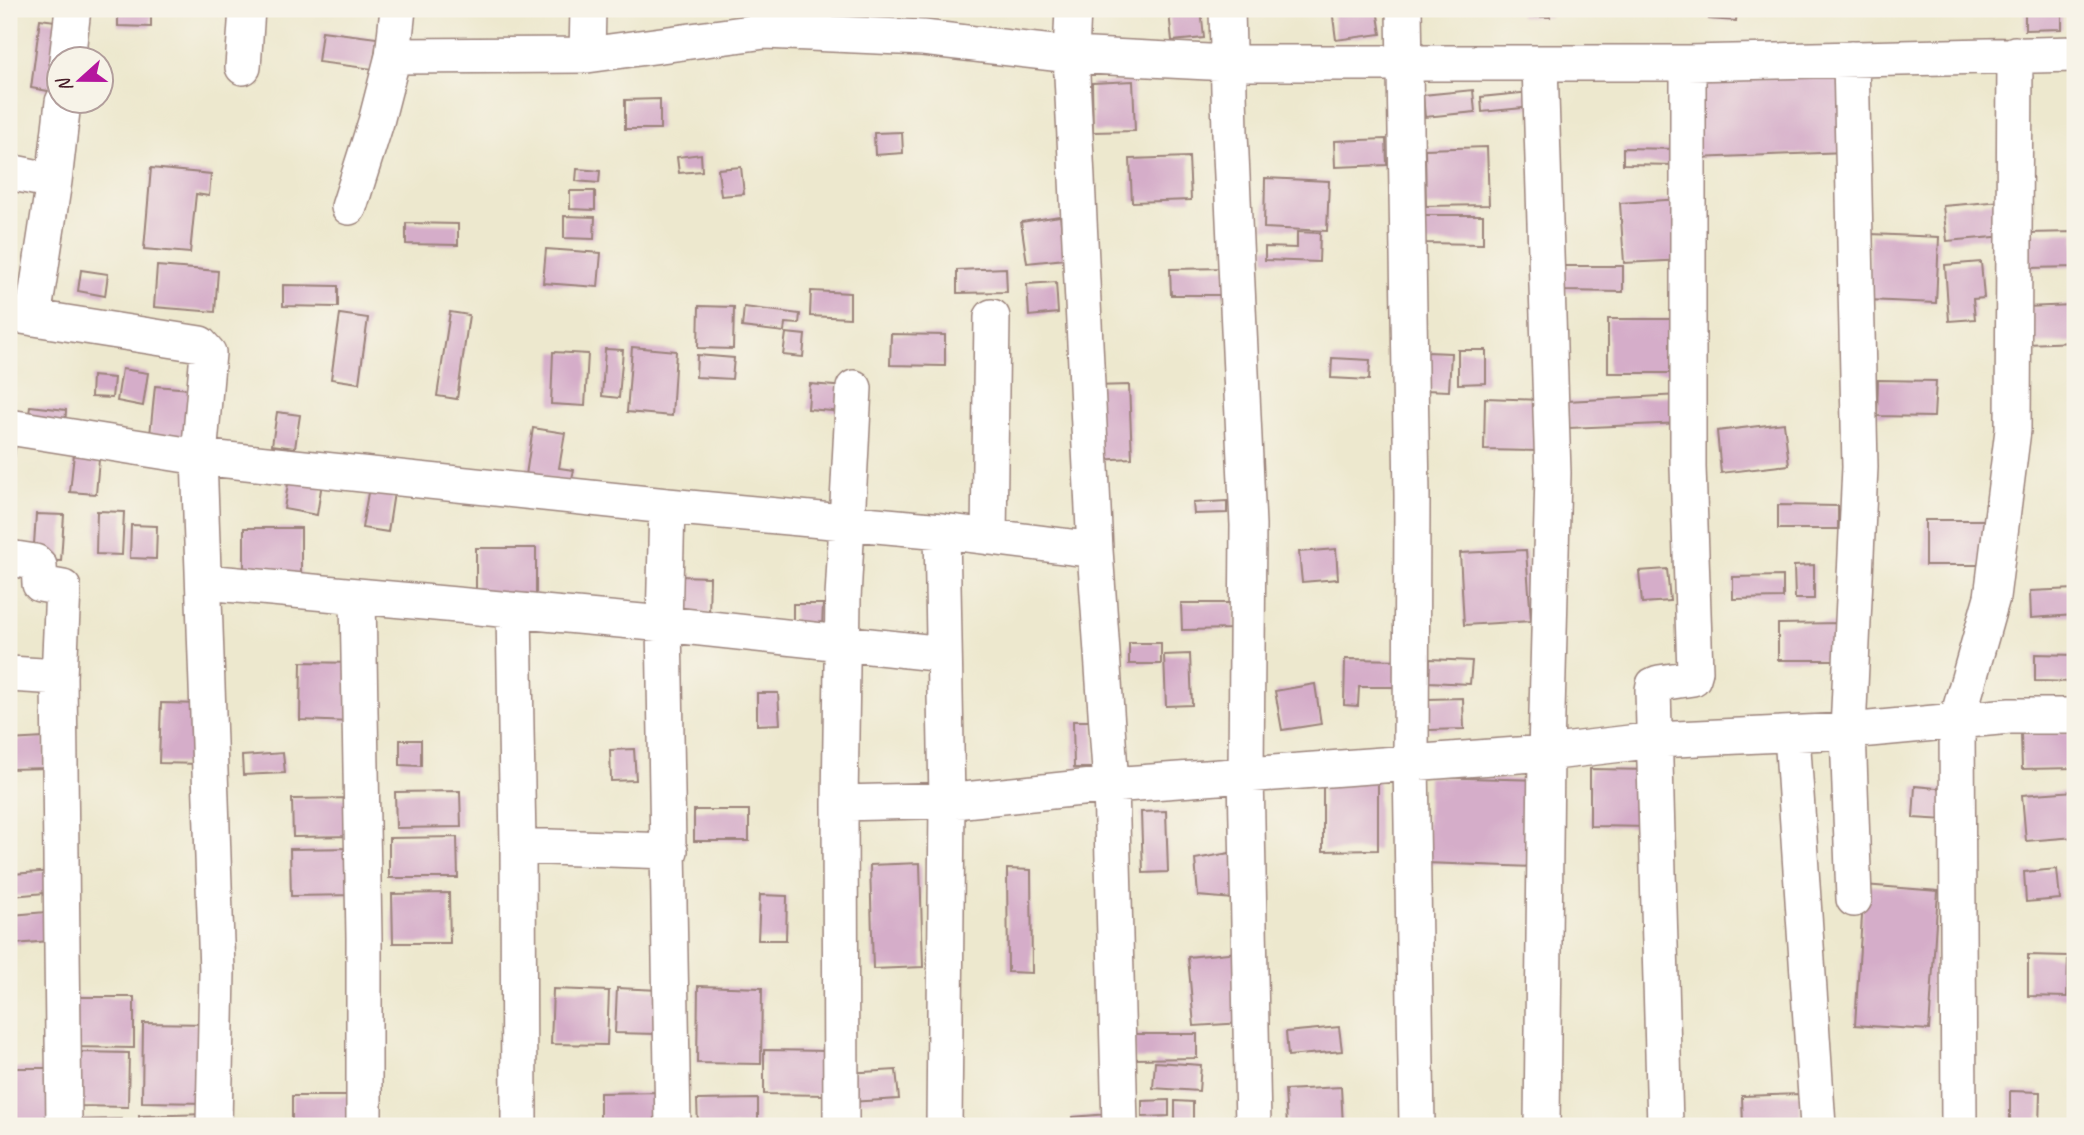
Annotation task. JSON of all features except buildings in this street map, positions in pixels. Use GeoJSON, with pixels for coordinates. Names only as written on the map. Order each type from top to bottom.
{"type":"FeatureCollection","features":[{"type":"Feature","properties":{"kind":"street"},"geometry":{"type":"LineString","coordinates":[[69,46],[73,9]]}},
{"type":"Feature","properties":{"kind":"street"},"geometry":{"type":"LineString","coordinates":[[243,68],[247,9]]}},
{"type":"Feature","properties":{"kind":"street"},"geometry":{"type":"LineString","coordinates":[[349,207],[376,122],[393,56],[398,9]]}},
{"type":"Feature","properties":{"kind":"street"},"geometry":{"type":"LineString","coordinates":[[587,55],[588,9]]}},
{"type":"Feature","properties":{"kind":"street"},"geometry":{"type":"LineString","coordinates":[[1073,9],[1071,55],[1096,550],[1111,785],[1120,1126]]}},
{"type":"Feature","properties":{"kind":"street"},"geometry":{"type":"LineString","coordinates":[[1227,9],[1248,525],[1246,775],[1253,1126]]}},
{"type":"Feature","properties":{"kind":"street"},"geometry":{"type":"LineString","coordinates":[[1404,9],[1412,496],[1411,762],[1417,1126]]}},
{"type":"Feature","properties":{"kind":"street"},"geometry":{"type":"LineString","coordinates":[[393,56],[587,55],[765,20],[924,23],[1071,55],[1228,63],[1540,65],[2075,54]]}},
{"type":"Feature","properties":{"kind":"street"},"geometry":{"type":"LineString","coordinates":[[1959,1126],[1957,721],[1992,597],[2014,430],[2015,54]]}},
{"type":"Feature","properties":{"kind":"street"},"geometry":{"type":"LineString","coordinates":[[1851,59],[1860,467],[1849,731],[1854,899]]}},
{"type":"Feature","properties":{"kind":"street"},"geometry":{"type":"LineString","coordinates":[[1665,1126],[1654,685],[1693,678],[1695,671],[1688,467],[1688,63]]}},
{"type":"Feature","properties":{"kind":"street"},"geometry":{"type":"LineString","coordinates":[[1540,65],[1553,473],[1546,753],[1542,1126]]}},
{"type":"Feature","properties":{"kind":"street"},"geometry":{"type":"LineString","coordinates":[[61,116],[54,181],[21,316],[200,344],[208,354],[199,457],[217,971],[214,1126]]}},
{"type":"Feature","properties":{"kind":"street"},"geometry":{"type":"LineString","coordinates":[[9,172],[54,181]]}},
{"type":"Feature","properties":{"kind":"street"},"geometry":{"type":"LineString","coordinates":[[989,537],[992,317]]}},
{"type":"Feature","properties":{"kind":"street"},"geometry":{"type":"LineString","coordinates":[[841,1126],[840,803],[843,642],[854,388]]}},
{"type":"Feature","properties":{"kind":"street"},"geometry":{"type":"LineString","coordinates":[[9,427],[199,457],[667,506],[942,531],[1096,550]]}},
{"type":"Feature","properties":{"kind":"street"},"geometry":{"type":"LineString","coordinates":[[667,506],[664,624],[673,1126]]}},
{"type":"Feature","properties":{"kind":"street"},"geometry":{"type":"LineString","coordinates":[[942,531],[947,801],[944,1126]]}},
{"type":"Feature","properties":{"kind":"street"},"geometry":{"type":"LineString","coordinates":[[9,558],[35,562],[40,584],[63,588],[59,677],[64,1126]]}},
{"type":"Feature","properties":{"kind":"street"},"geometry":{"type":"LineString","coordinates":[[205,582],[664,624],[944,654]]}},
{"type":"Feature","properties":{"kind":"street"},"geometry":{"type":"LineString","coordinates":[[358,598],[364,1126]]}},
{"type":"Feature","properties":{"kind":"street"},"geometry":{"type":"LineString","coordinates":[[514,611],[519,1126]]}},
{"type":"Feature","properties":{"kind":"street"},"geometry":{"type":"LineString","coordinates":[[9,674],[59,677]]}},
{"type":"Feature","properties":{"kind":"street"},"geometry":{"type":"LineString","coordinates":[[840,803],[947,801],[1111,785],[1546,753],[1655,740],[1849,731],[2010,716],[2075,716]]}},
{"type":"Feature","properties":{"kind":"street"},"geometry":{"type":"LineString","coordinates":[[1792,734],[1818,1126]]}},
{"type":"Feature","properties":{"kind":"street"},"geometry":{"type":"LineString","coordinates":[[518,846],[670,851]]}}]}
